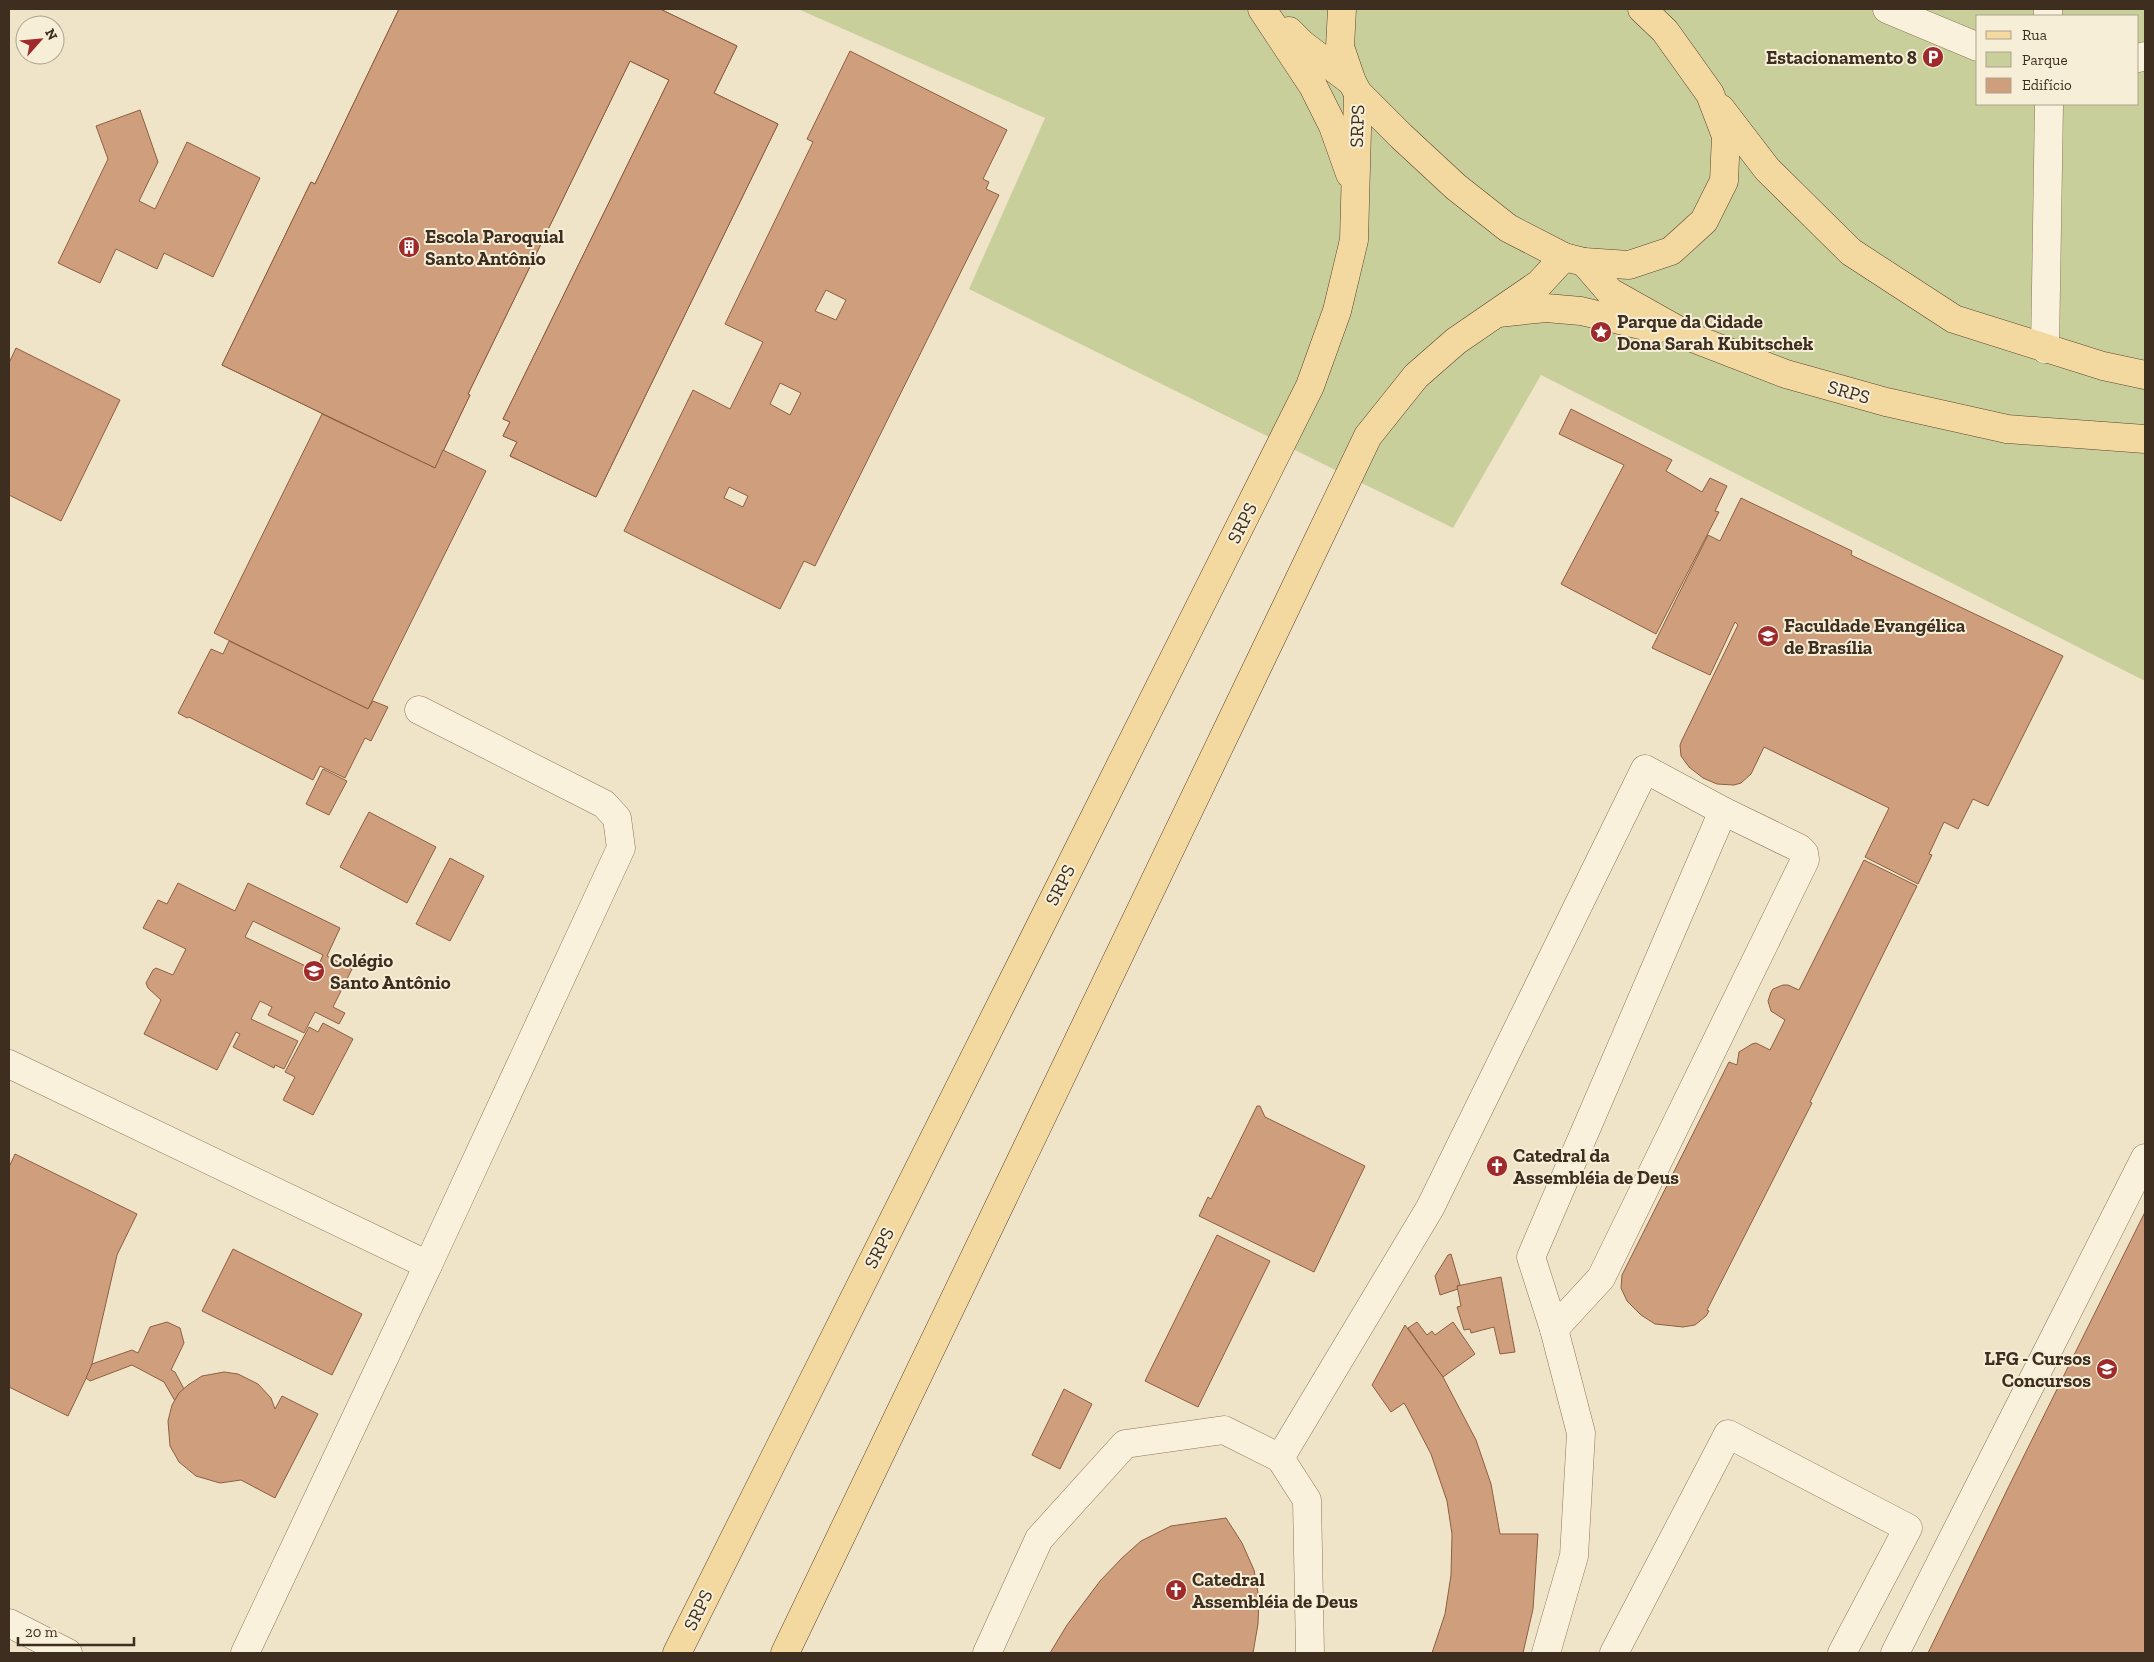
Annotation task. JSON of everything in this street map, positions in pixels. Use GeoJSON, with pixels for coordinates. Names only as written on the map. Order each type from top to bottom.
{"type":"FeatureCollection","features":[{"type":"Feature","properties":{"kind":"main road"},"geometry":{"type":"LineString","coordinates":[[1262,9],[1313,86],[1333,126],[1355,190]]}},
{"type":"Feature","properties":{"kind":"main road","name":"SRPS"},"geometry":{"type":"LineString","coordinates":[[676,1653],[1310,386],[1337,311],[1354,240],[1355,87],[1302,44],[1269,9]]}},
{"type":"Feature","properties":{"kind":"main road"},"geometry":{"type":"LineString","coordinates":[[1342,9],[1340,47],[1355,87],[1401,136],[1456,187],[1508,228],[1574,259],[1629,265],[1671,251],[1704,221],[1724,180],[1726,136],[1710,94]]}},
{"type":"Feature","properties":{"kind":"main road"},"geometry":{"type":"LineString","coordinates":[[1642,9],[1665,31],[1710,94],[1768,169],[1851,252],[1954,319],[2045,349],[2103,366],[2145,375]]}},
{"type":"Feature","properties":{"kind":"main road"},"geometry":{"type":"LineString","coordinates":[[785,1653],[1368,436],[1416,376],[1456,341],[1574,259]]}},
{"type":"Feature","properties":{"kind":"main road","name":"SRPS"},"geometry":{"type":"LineString","coordinates":[[1574,259],[1610,292],[1690,336],[1786,374],[1886,402],[2007,429],[2145,439]]}},
{"type":"Feature","properties":{"kind":"main road"},"geometry":{"type":"LineString","coordinates":[[1494,314],[1546,308],[1581,310],[1690,336]]}},
{"type":"Feature","properties":{"kind":"lane"},"geometry":{"type":"LineString","coordinates":[[1887,9],[1976,46]]}},
{"type":"Feature","properties":{"kind":"lane"},"geometry":{"type":"LineString","coordinates":[[2045,349],[2049,105]]}},
{"type":"Feature","properties":{"kind":"lane"},"geometry":{"type":"LineString","coordinates":[[245,1653],[428,1265],[621,848],[617,818],[604,804],[419,710]]}},
{"type":"Feature","properties":{"kind":"lane"},"geometry":{"type":"LineString","coordinates":[[1280,1458],[1430,1208],[1645,769],[1723,811],[1799,848],[1804,853],[1805,860],[1600,1278],[1554,1329]]}},
{"type":"Feature","properties":{"kind":"lane"},"geometry":{"type":"LineString","coordinates":[[1546,1653],[1574,1556],[1581,1433],[1554,1329],[1531,1257],[1723,811]]}},
{"type":"Feature","properties":{"kind":"lane"},"geometry":{"type":"LineString","coordinates":[[9,1064],[428,1265]]}},
{"type":"Feature","properties":{"kind":"lane"},"geometry":{"type":"LineString","coordinates":[[1895,1653],[2145,1158]]}},
{"type":"Feature","properties":{"kind":"lane"},"geometry":{"type":"LineString","coordinates":[[987,1653],[1039,1539],[1125,1444],[1224,1430],[1280,1458],[1307,1500],[1310,1653]]}},
{"type":"Feature","properties":{"kind":"lane"},"geometry":{"type":"LineString","coordinates":[[1614,1653],[1728,1434],[1908,1528],[1842,1653]]}},
{"type":"Feature","properties":{"kind":"lane"},"geometry":{"type":"LineString","coordinates":[[9,1623],[68,1653]]}},
{"type":"Feature","properties":{"kind":"green space","name":"Parque da Cidade Dona Sarah Kubitschek"},"geometry":{"type":"Polygon","coordinates":[[[798,9],[2145,9],[2145,681],[1541,375],[1453,528],[969,289],[1045,118],[798,9]]]}},
{"type":"Feature","properties":{"kind":"building","name":"Escola Paroquial Santo Antônio"},"geometry":{"type":"Polygon","coordinates":[[[399,9],[660,9],[737,46],[714,93],[778,124],[596,497],[510,456],[517,442],[503,436],[510,422],[503,419],[669,80],[630,61],[468,394],[470,395],[435,468],[222,365],[311,182],[315,184],[399,9]],[[528,11],[420,232],[441,242],[459,205],[483,216],[530,120],[524,117],[535,92],[544,75],[551,78],[573,34],[528,11]]]}},
{"type":"Feature","properties":{"kind":"building","name":"Escola Paroquial Santo Antônio"},"geometry":{"type":"Polygon","coordinates":[[[399,9],[660,9],[737,46],[714,93],[778,124],[596,497],[510,456],[517,442],[503,436],[510,422],[503,419],[669,80],[630,61],[468,394],[470,395],[435,468],[222,365],[311,182],[315,184],[399,9]]]}},
{"type":"Feature","properties":{"kind":"building"},"geometry":{"type":"Polygon","coordinates":[[[850,51],[1007,130],[983,179],[989,182],[986,189],[999,195],[815,566],[804,561],[780,609],[624,531],[693,390],[730,409],[763,342],[725,324],[813,142],[807,139],[850,51]],[[826,290],[815,311],[836,320],[846,300],[826,290]],[[780,383],[770,404],[790,415],[801,393],[780,383]],[[729,487],[724,498],[743,507],[748,496],[729,487]]]}},
{"type":"Feature","properties":{"kind":"building"},"geometry":{"type":"Polygon","coordinates":[[[140,110],[158,162],[139,201],[155,209],[187,142],[260,178],[213,277],[164,253],[157,269],[116,249],[100,283],[58,263],[108,159],[96,126],[140,110]]]}},
{"type":"Feature","properties":{"kind":"building"},"geometry":{"type":"Polygon","coordinates":[[[16,348],[120,400],[61,521],[9,495],[9,363],[16,348]]]}},
{"type":"Feature","properties":{"kind":"building"},"geometry":{"type":"Polygon","coordinates":[[[1571,409],[1672,460],[1666,471],[1702,492],[1710,478],[1727,486],[1715,511],[1719,512],[1656,634],[1561,584],[1624,465],[1559,434],[1571,409]]]}},
{"type":"Feature","properties":{"kind":"building"},"geometry":{"type":"Polygon","coordinates":[[[322,414],[435,468],[443,450],[486,471],[368,709],[214,633],[322,414]]]}},
{"type":"Feature","properties":{"kind":"building"},"geometry":{"type":"Polygon","coordinates":[[[1741,498],[1852,551],[1851,555],[2063,656],[1988,806],[1973,799],[1958,829],[1944,822],[1929,854],[1932,855],[1918,884],[1865,857],[1889,808],[1764,747],[1751,774],[1741,783],[1734,785],[1717,784],[1703,778],[1689,767],[1681,756],[1680,745],[1682,740],[1738,625],[1735,622],[1710,675],[1652,648],[1708,535],[1720,541],[1741,498]]]}},
{"type":"Feature","properties":{"kind":"building"},"geometry":{"type":"Polygon","coordinates":[[[229,641],[368,709],[373,701],[388,707],[371,741],[365,738],[345,778],[320,766],[313,780],[178,713],[211,649],[223,654],[229,641]]]}},
{"type":"Feature","properties":{"kind":"building"},"geometry":{"type":"Polygon","coordinates":[[[323,769],[347,781],[329,815],[306,804],[323,769]]]}},
{"type":"Feature","properties":{"kind":"building"},"geometry":{"type":"Polygon","coordinates":[[[369,812],[436,847],[407,903],[340,867],[369,812]]]}},
{"type":"Feature","properties":{"kind":"building"},"geometry":{"type":"Polygon","coordinates":[[[450,858],[484,876],[450,941],[416,924],[450,858]]]}},
{"type":"Feature","properties":{"kind":"building"},"geometry":{"type":"Polygon","coordinates":[[[1864,860],[1917,886],[1810,1102],[1812,1103],[1707,1310],[1709,1311],[1695,1325],[1683,1327],[1655,1324],[1641,1315],[1627,1301],[1621,1288],[1622,1275],[1729,1062],[1737,1065],[1739,1052],[1752,1044],[1756,1043],[1770,1050],[1785,1020],[1771,1011],[1768,1001],[1771,992],[1773,989],[1783,985],[1799,990],[1864,860]]]}},
{"type":"Feature","properties":{"kind":"building"},"geometry":{"type":"Polygon","coordinates":[[[178,883],[235,911],[248,883],[340,928],[327,956],[352,969],[333,1007],[345,1013],[339,1024],[315,1012],[304,1033],[268,1015],[272,1007],[260,1001],[251,1019],[298,1041],[284,1069],[275,1065],[274,1068],[233,1047],[240,1034],[236,1032],[217,1070],[144,1034],[161,1000],[148,988],[146,983],[156,968],[173,975],[186,949],[143,928],[158,900],[167,904],[178,883]],[[253,921],[245,937],[316,971],[323,955],[253,921]]]}},
{"type":"Feature","properties":{"kind":"building"},"geometry":{"type":"Polygon","coordinates":[[[323,1023],[353,1039],[313,1115],[283,1100],[295,1077],[285,1072],[309,1027],[318,1032],[323,1023]]]}},
{"type":"Feature","properties":{"kind":"building"},"geometry":{"type":"Polygon","coordinates":[[[1257,1106],[1260,1106],[1265,1117],[1365,1166],[1314,1272],[1199,1216],[1208,1197],[1211,1199],[1257,1106]]]}},
{"type":"Feature","properties":{"kind":"building"},"geometry":{"type":"Polygon","coordinates":[[[15,1154],[137,1214],[117,1255],[91,1368],[68,1416],[9,1387],[9,1167],[15,1154]]]}},
{"type":"Feature","properties":{"kind":"building","name":"LFG - Cursos Concursos"},"geometry":{"type":"Polygon","coordinates":[[[2145,1212],[2145,1653],[1928,1653],[2009,1486],[2145,1212]]]}},
{"type":"Feature","properties":{"kind":"building"},"geometry":{"type":"Polygon","coordinates":[[[1217,1235],[1270,1261],[1198,1407],[1145,1381],[1217,1235]]]}},
{"type":"Feature","properties":{"kind":"building"},"geometry":{"type":"Polygon","coordinates":[[[233,1249],[362,1314],[332,1375],[202,1311],[233,1249]]]}},
{"type":"Feature","properties":{"kind":"building"},"geometry":{"type":"Polygon","coordinates":[[[1451,1254],[1460,1285],[1457,1286],[1458,1289],[1440,1295],[1435,1276],[1448,1255],[1451,1254]]]}},
{"type":"Feature","properties":{"kind":"building"},"geometry":{"type":"Polygon","coordinates":[[[1501,1277],[1515,1352],[1500,1354],[1494,1327],[1471,1333],[1470,1329],[1464,1330],[1457,1307],[1461,1306],[1457,1286],[1501,1277]]]}},
{"type":"Feature","properties":{"kind":"building"},"geometry":{"type":"Polygon","coordinates":[[[167,1322],[180,1328],[184,1343],[171,1370],[175,1372],[184,1389],[175,1401],[164,1382],[132,1365],[90,1381],[86,1378],[92,1364],[132,1350],[138,1353],[150,1327],[167,1322]]]}},
{"type":"Feature","properties":{"kind":"building"},"geometry":{"type":"Polygon","coordinates":[[[1417,1322],[1427,1335],[1432,1331],[1435,1335],[1453,1322],[1475,1354],[1443,1377],[1408,1328],[1417,1322]]]}},
{"type":"Feature","properties":{"kind":"building"},"geometry":{"type":"Polygon","coordinates":[[[1405,1325],[1443,1377],[1476,1440],[1491,1484],[1500,1534],[1538,1534],[1533,1609],[1523,1653],[1432,1653],[1445,1614],[1451,1575],[1452,1534],[1447,1501],[1431,1454],[1404,1403],[1391,1412],[1372,1385],[1405,1325]]]}},
{"type":"Feature","properties":{"kind":"building"},"geometry":{"type":"Polygon","coordinates":[[[224,1372],[238,1374],[258,1384],[271,1398],[275,1409],[282,1396],[318,1414],[275,1498],[241,1480],[220,1483],[196,1476],[179,1462],[170,1446],[168,1421],[172,1405],[179,1393],[202,1376],[224,1372]]]}},
{"type":"Feature","properties":{"kind":"building"},"geometry":{"type":"Polygon","coordinates":[[[1064,1389],[1092,1404],[1060,1469],[1032,1455],[1064,1389]]]}},
{"type":"Feature","properties":{"kind":"building","name":"Catedral Assembléia de Deus"},"geometry":{"type":"Polygon","coordinates":[[[1226,1518],[1242,1543],[1254,1570],[1259,1599],[1258,1624],[1253,1653],[1050,1653],[1067,1625],[1100,1581],[1141,1541],[1171,1526],[1226,1518]]]}},
{"type":"Feature","properties":{"kind":"place","name":"Estacionamento 8"},"geometry":{"type":"Point","coordinates":[1933,57]}},
{"type":"Feature","properties":{"kind":"place","name":"Escola Paroquial Santo Antônio"},"geometry":{"type":"Point","coordinates":[409,247]}},
{"type":"Feature","properties":{"kind":"place","name":"Parque da Cidade Dona Sarah Kubitschek"},"geometry":{"type":"Point","coordinates":[1601,332]}},
{"type":"Feature","properties":{"kind":"place","name":"Faculdade Evangélica de Brasília"},"geometry":{"type":"Point","coordinates":[1768,636]}},
{"type":"Feature","properties":{"kind":"place","name":"Colégio Santo Antônio"},"geometry":{"type":"Point","coordinates":[314,971]}},
{"type":"Feature","properties":{"kind":"place","name":"Catedral da Assembléia de Deus"},"geometry":{"type":"Point","coordinates":[1497,1166]}},
{"type":"Feature","properties":{"kind":"place","name":"LFG - Cursos Concursos"},"geometry":{"type":"Point","coordinates":[2107,1369]}},
{"type":"Feature","properties":{"kind":"place","name":"Catedral Assembléia de Deus"},"geometry":{"type":"Point","coordinates":[1176,1590]}}]}
